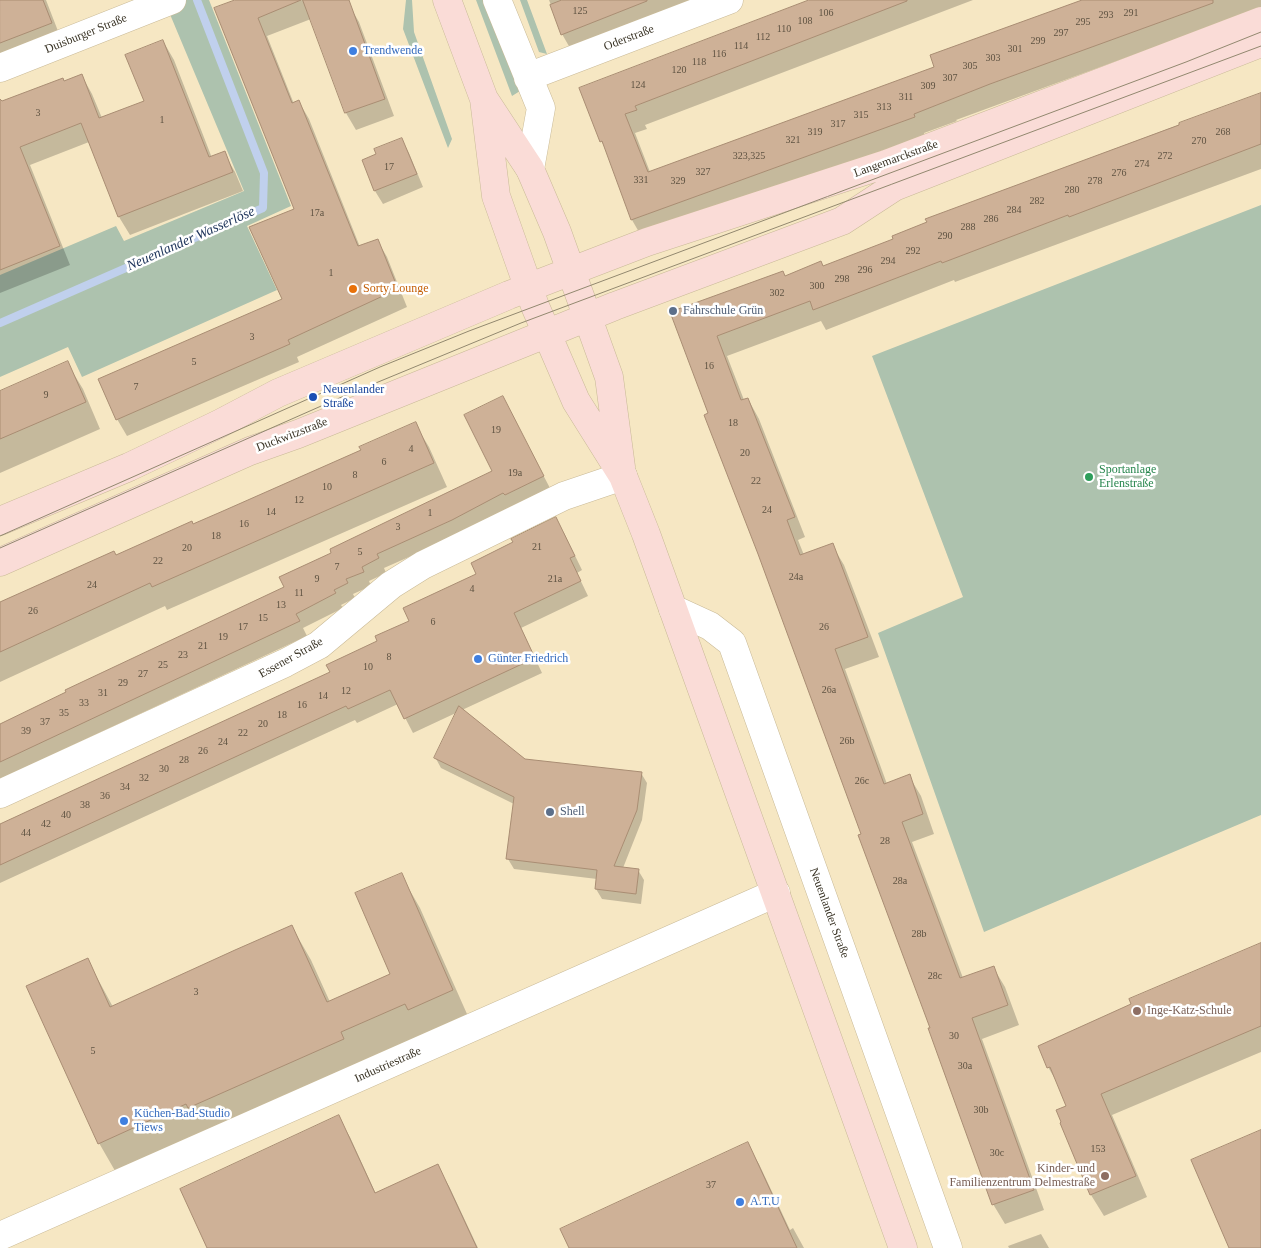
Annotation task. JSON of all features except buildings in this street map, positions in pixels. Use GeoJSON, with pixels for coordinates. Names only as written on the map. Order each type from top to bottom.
{"type":"FeatureCollection","features":[{"type":"Feature","properties":{"kind":"main road"},"geometry":{"type":"LineString","coordinates":[[446,0],[484,99],[530,169],[546,202],[609,376],[623,476]]}},
{"type":"Feature","properties":{"kind":"main road","name":"Langemarckstraße"},"geometry":{"type":"LineString","coordinates":[[529,288],[647,242],[886,164],[1261,21]]}},
{"type":"Feature","properties":{"kind":"main road","name":"Langemarckstraße"},"geometry":{"type":"LineString","coordinates":[[588,317],[842,221],[894,187],[1261,44]]}},
{"type":"Feature","properties":{"kind":"main road"},"geometry":{"type":"LineString","coordinates":[[484,99],[496,196],[529,288],[576,401],[623,476],[673,608],[903,1248]]}},
{"type":"Feature","properties":{"kind":"main road"},"geometry":{"type":"LineString","coordinates":[[0,521],[129,467],[219,424],[278,393],[529,288]]}},
{"type":"Feature","properties":{"kind":"main road","name":"Duckwitzstraße"},"geometry":{"type":"LineString","coordinates":[[0,562],[250,451],[298,434],[588,317]]}},
{"type":"Feature","properties":{"kind":"street"},"geometry":{"type":"LineString","coordinates":[[497,0],[541,108],[530,169]]}},
{"type":"Feature","properties":{"kind":"street","name":"Oderstraße"},"geometry":{"type":"LineString","coordinates":[[528,78],[729,0]]}},
{"type":"Feature","properties":{"kind":"street","name":"Duisburger Straße"},"geometry":{"type":"LineString","coordinates":[[0,68],[169,1]]}},
{"type":"Feature","properties":{"kind":"street","name":"Essener Straße"},"geometry":{"type":"LineString","coordinates":[[0,794],[285,663],[319,645],[391,585],[423,565],[564,496],[623,476]]}},
{"type":"Feature","properties":{"kind":"street","name":"Neuenlander Straße"},"geometry":{"type":"LineString","coordinates":[[673,608],[710,626],[732,643],[948,1248]]}},
{"type":"Feature","properties":{"kind":"street","name":"Industriestraße"},"geometry":{"type":"LineString","coordinates":[[0,1236],[776,893]]}},
{"type":"Feature","properties":{"kind":"green space"},"geometry":{"type":"Polygon","coordinates":[[[164,0],[209,0],[291,206],[247,226],[277,290],[82,377],[68,347],[0,377],[0,275],[116,226],[124,241],[244,191],[164,0]]]}},
{"type":"Feature","properties":{"kind":"green space"},"geometry":{"type":"Polygon","coordinates":[[[406,0],[412,0],[414,32],[452,139],[448,148],[403,29],[406,0]]]}},
{"type":"Feature","properties":{"kind":"green space"},"geometry":{"type":"Polygon","coordinates":[[[476,0],[488,0],[520,91],[512,96],[476,0]]]}},
{"type":"Feature","properties":{"kind":"green space"},"geometry":{"type":"Polygon","coordinates":[[[520,0],[527,0],[547,54],[539,52],[520,0]]]}},
{"type":"Feature","properties":{"kind":"green space","name":"Sportanlage Erlenstraße"},"geometry":{"type":"Polygon","coordinates":[[[1261,205],[1261,815],[984,932],[878,633],[963,597],[872,356],[1261,205]]]}},
{"type":"Feature","properties":{"kind":"waterway","name":"Neuenlander Wasserlöse"},"geometry":{"type":"LineString","coordinates":[[0,323],[263,208],[264,173],[197,0]]}},
{"type":"Feature","properties":{"kind":"tram line"},"geometry":{"type":"LineString","coordinates":[[0,536],[380,367],[469,331],[1186,62],[1261,32]]}},
{"type":"Feature","properties":{"kind":"tram line"},"geometry":{"type":"LineString","coordinates":[[0,548],[337,399],[521,323],[1261,46]]}},
{"type":"Feature","properties":{"kind":"place","name":"Trendwende"},"geometry":{"type":"Point","coordinates":[353,51]}},
{"type":"Feature","properties":{"kind":"place","name":"Sorty Lounge"},"geometry":{"type":"Point","coordinates":[353,289]}},
{"type":"Feature","properties":{"kind":"place","name":"Fahrschule Grün"},"geometry":{"type":"Point","coordinates":[673,311]}},
{"type":"Feature","properties":{"kind":"place","name":"Neuenlander Straße"},"geometry":{"type":"Point","coordinates":[313,397]}},
{"type":"Feature","properties":{"kind":"place","name":"Sportanlage Erlenstraße"},"geometry":{"type":"Point","coordinates":[1089,477]}},
{"type":"Feature","properties":{"kind":"place","name":"Günter Friedrich"},"geometry":{"type":"Point","coordinates":[478,659]}},
{"type":"Feature","properties":{"kind":"place","name":"Shell"},"geometry":{"type":"Point","coordinates":[550,812]}},
{"type":"Feature","properties":{"kind":"place","name":"Inge-Katz-Schule"},"geometry":{"type":"Point","coordinates":[1137,1011]}},
{"type":"Feature","properties":{"kind":"place","name":"Küchen-Bad-Studio Tiews"},"geometry":{"type":"Point","coordinates":[124,1121]}},
{"type":"Feature","properties":{"kind":"place","name":"Kinder- und Familienzentrum Delmestraße"},"geometry":{"type":"Point","coordinates":[1105,1176]}},
{"type":"Feature","properties":{"kind":"place","name":"A.T.U"},"geometry":{"type":"Point","coordinates":[740,1202]}}]}
